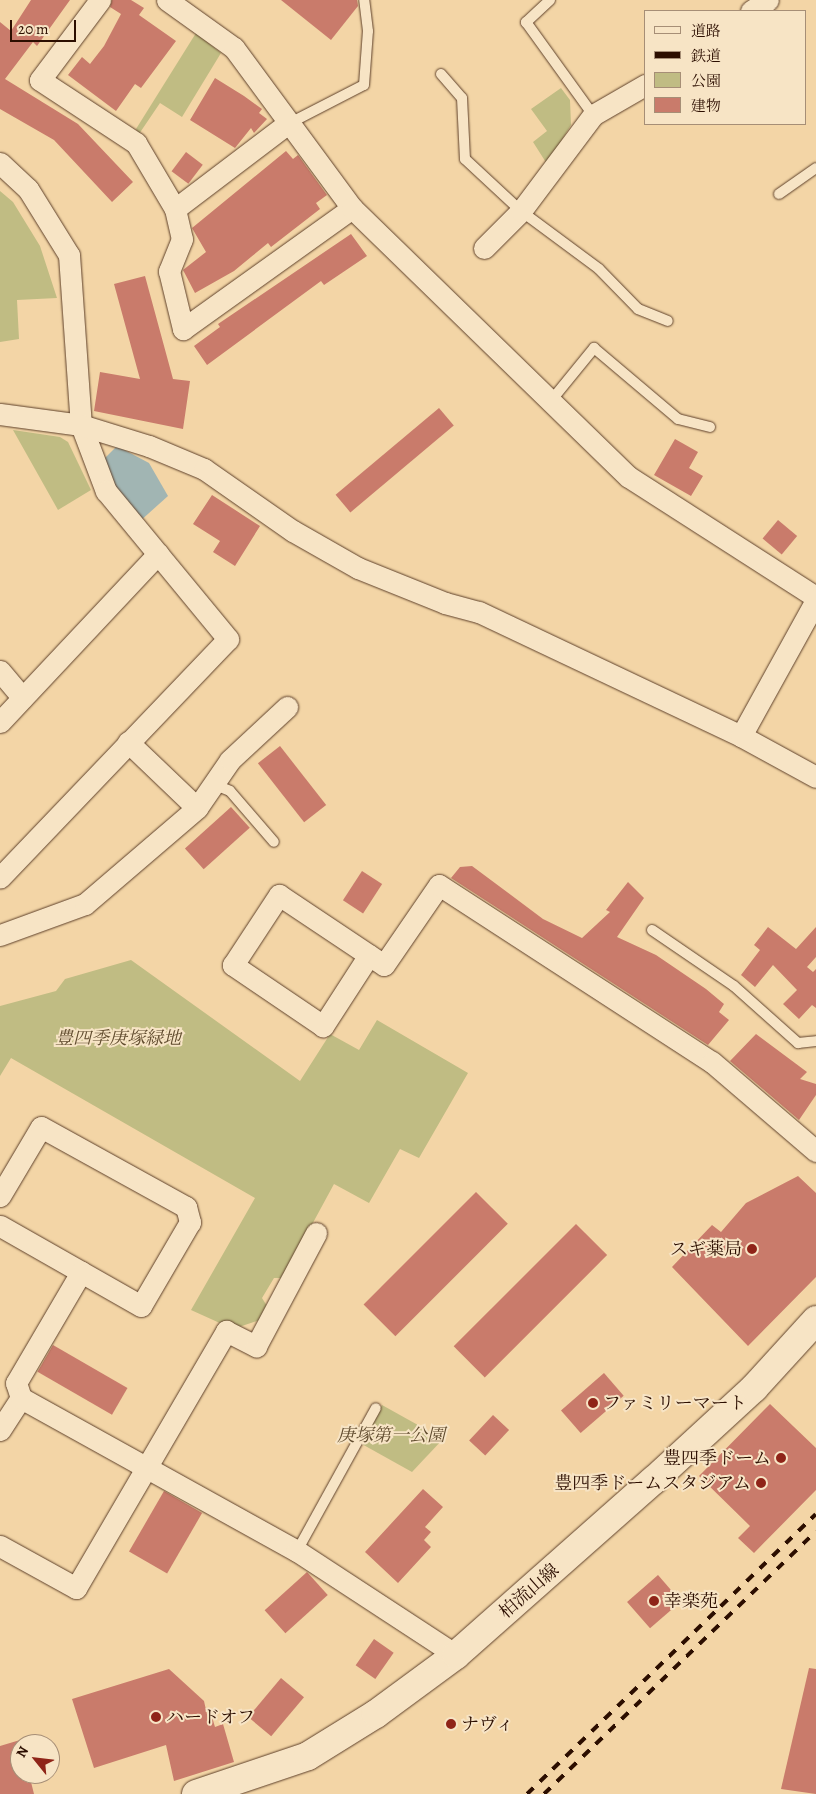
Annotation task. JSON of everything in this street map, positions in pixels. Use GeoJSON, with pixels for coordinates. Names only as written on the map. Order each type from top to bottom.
{"type":"FeatureCollection","features":[{"type":"Feature","properties":{"kind":"main road","name":"柏流山線"},"geometry":{"type":"LineString","coordinates":[[196,1794],[308,1756],[376,1714],[456,1655],[626,1507],[754,1388],[816,1320]]}},
{"type":"Feature","properties":{"kind":"street"},"geometry":{"type":"LineString","coordinates":[[100,0],[40,80],[136,143],[175,209],[182,239],[169,271],[183,329],[352,208]]}},
{"type":"Feature","properties":{"kind":"street"},"geometry":{"type":"LineString","coordinates":[[167,0],[234,48],[287,124],[352,208],[550,403],[629,477],[816,598],[741,736]]}},
{"type":"Feature","properties":{"kind":"street"},"geometry":{"type":"LineString","coordinates":[[753,10],[768,0]]}},
{"type":"Feature","properties":{"kind":"street"},"geometry":{"type":"LineString","coordinates":[[484,248],[521,211],[593,115],[644,86]]}},
{"type":"Feature","properties":{"kind":"street"},"geometry":{"type":"LineString","coordinates":[[175,209],[287,124]]}},
{"type":"Feature","properties":{"kind":"street"},"geometry":{"type":"LineString","coordinates":[[0,163],[28,189],[69,255],[81,425],[106,491],[228,639],[0,878]]}},
{"type":"Feature","properties":{"kind":"street"},"geometry":{"type":"LineString","coordinates":[[0,414],[81,425],[149,446],[204,469],[293,531],[358,568],[445,603],[479,612],[741,736],[816,777]]}},
{"type":"Feature","properties":{"kind":"street"},"geometry":{"type":"LineString","coordinates":[[0,722],[158,554]]}},
{"type":"Feature","properties":{"kind":"street"},"geometry":{"type":"LineString","coordinates":[[0,671],[23,698]]}},
{"type":"Feature","properties":{"kind":"street"},"geometry":{"type":"LineString","coordinates":[[0,936],[84,904],[197,808],[230,760],[286,707]]}},
{"type":"Feature","properties":{"kind":"street"},"geometry":{"type":"LineString","coordinates":[[128,742],[197,808]]}},
{"type":"Feature","properties":{"kind":"street"},"geometry":{"type":"LineString","coordinates":[[369,955],[323,1026],[232,965],[279,895],[369,955],[384,965],[439,885],[712,1062],[816,1152]]}},
{"type":"Feature","properties":{"kind":"street"},"geometry":{"type":"LineString","coordinates":[[0,1196],[41,1127],[186,1207],[190,1222],[141,1306],[0,1226]]}},
{"type":"Feature","properties":{"kind":"street"},"geometry":{"type":"LineString","coordinates":[[0,1546],[76,1588],[150,1466],[226,1331],[256,1346],[316,1233]]}},
{"type":"Feature","properties":{"kind":"street"},"geometry":{"type":"LineString","coordinates":[[81,1272],[16,1383],[21,1398],[150,1466],[297,1551],[456,1655]]}},
{"type":"Feature","properties":{"kind":"street"},"geometry":{"type":"LineString","coordinates":[[0,1430],[21,1398]]}},
{"type":"Feature","properties":{"kind":"lane"},"geometry":{"type":"LineString","coordinates":[[287,124],[364,86],[368,31],[364,0]]}},
{"type":"Feature","properties":{"kind":"lane"},"geometry":{"type":"LineString","coordinates":[[550,0],[526,22],[593,115]]}},
{"type":"Feature","properties":{"kind":"lane"},"geometry":{"type":"LineString","coordinates":[[441,74],[462,98],[465,159],[521,211],[599,269],[638,309],[668,321]]}},
{"type":"Feature","properties":{"kind":"lane"},"geometry":{"type":"LineString","coordinates":[[779,194],[816,168]]}},
{"type":"Feature","properties":{"kind":"lane"},"geometry":{"type":"LineString","coordinates":[[550,403],[594,348],[678,419],[710,428]]}},
{"type":"Feature","properties":{"kind":"lane"},"geometry":{"type":"LineString","coordinates":[[213,784],[230,791],[274,842]]}},
{"type":"Feature","properties":{"kind":"lane"},"geometry":{"type":"LineString","coordinates":[[652,930],[734,986],[798,1043],[816,1040]]}},
{"type":"Feature","properties":{"kind":"lane"},"geometry":{"type":"LineString","coordinates":[[297,1551],[376,1408]]}},
{"type":"Feature","properties":{"kind":"green space"},"geometry":{"type":"Polygon","coordinates":[[[196,33],[221,53],[182,117],[160,103],[139,134],[136,129],[196,33]]]}},
{"type":"Feature","properties":{"kind":"green space"},"geometry":{"type":"Polygon","coordinates":[[[561,88],[570,100],[571,125],[547,164],[533,142],[547,131],[531,109],[561,88]]]}},
{"type":"Feature","properties":{"kind":"green space"},"geometry":{"type":"Polygon","coordinates":[[[0,191],[13,202],[40,246],[57,298],[17,300],[19,339],[0,342],[0,191]]]}},
{"type":"Feature","properties":{"kind":"green space"},"geometry":{"type":"Polygon","coordinates":[[[13,430],[60,437],[68,442],[91,490],[58,510],[13,430]]]}},
{"type":"Feature","properties":{"kind":"green space","name":"豊四季庚塚緑地"},"geometry":{"type":"Polygon","coordinates":[[[131,960],[300,1081],[330,1034],[359,1050],[377,1020],[468,1073],[419,1158],[400,1149],[369,1203],[334,1184],[283,1278],[274,1278],[262,1298],[267,1306],[260,1320],[233,1329],[191,1310],[255,1198],[11,1058],[0,1076],[0,1006],[56,991],[65,979],[131,960]]]}},
{"type":"Feature","properties":{"kind":"green space","name":"庚塚第一公園"},"geometry":{"type":"Polygon","coordinates":[[[382,1405],[443,1439],[412,1472],[360,1443],[382,1405]]]}},
{"type":"Feature","properties":{"kind":"shaded area"},"geometry":{"type":"Polygon","coordinates":[[[117,446],[149,463],[168,496],[139,522],[105,475],[101,462],[117,446]]]}},
{"type":"Feature","properties":{"kind":"building"},"geometry":{"type":"Polygon","coordinates":[[[31,0],[70,0],[37,46],[33,42],[5,79],[78,124],[133,182],[112,202],[54,140],[0,109],[0,22],[11,31],[31,0]]]}},
{"type":"Feature","properties":{"kind":"building"},"geometry":{"type":"Polygon","coordinates":[[[112,0],[131,0],[144,8],[139,15],[176,41],[141,88],[135,84],[116,111],[68,75],[82,57],[90,64],[104,46],[121,14],[110,7],[112,0]]]}},
{"type":"Feature","properties":{"kind":"building"},"geometry":{"type":"Polygon","coordinates":[[[281,0],[357,0],[358,6],[331,40],[281,0]]]}},
{"type":"Feature","properties":{"kind":"building"},"geometry":{"type":"Polygon","coordinates":[[[215,78],[262,109],[259,113],[267,119],[254,133],[251,128],[235,148],[190,120],[215,78]]]}},
{"type":"Feature","properties":{"kind":"building"},"geometry":{"type":"Polygon","coordinates":[[[286,151],[293,159],[298,155],[327,195],[316,203],[320,209],[271,247],[268,243],[234,271],[195,293],[183,270],[206,252],[192,228],[286,151]]]}},
{"type":"Feature","properties":{"kind":"building"},"geometry":{"type":"Polygon","coordinates":[[[186,152],[203,165],[188,184],[172,171],[186,152]]]}},
{"type":"Feature","properties":{"kind":"building"},"geometry":{"type":"Polygon","coordinates":[[[351,234],[367,256],[324,285],[321,281],[207,365],[194,346],[220,327],[218,324],[351,234]]]}},
{"type":"Feature","properties":{"kind":"building"},"geometry":{"type":"Polygon","coordinates":[[[145,276],[173,379],[190,381],[183,429],[94,411],[100,372],[140,379],[114,284],[145,276]]]}},
{"type":"Feature","properties":{"kind":"building"},"geometry":{"type":"Polygon","coordinates":[[[439,408],[454,426],[350,512],[336,495],[439,408]]]}},
{"type":"Feature","properties":{"kind":"building"},"geometry":{"type":"Polygon","coordinates":[[[675,439],[698,452],[689,468],[703,476],[691,496],[654,475],[675,439]]]}},
{"type":"Feature","properties":{"kind":"building"},"geometry":{"type":"Polygon","coordinates":[[[212,495],[260,526],[235,566],[213,552],[220,541],[193,524],[212,495]]]}},
{"type":"Feature","properties":{"kind":"building"},"geometry":{"type":"Polygon","coordinates":[[[778,520],[797,536],[782,554],[763,538],[778,520]]]}},
{"type":"Feature","properties":{"kind":"building"},"geometry":{"type":"Polygon","coordinates":[[[280,746],[326,805],[304,822],[258,763],[280,746]]]}},
{"type":"Feature","properties":{"kind":"building"},"geometry":{"type":"Polygon","coordinates":[[[231,807],[250,828],[204,869],[185,848],[231,807]]]}},
{"type":"Feature","properties":{"kind":"building"},"geometry":{"type":"Polygon","coordinates":[[[472,866],[543,919],[582,938],[610,912],[606,910],[628,882],[644,898],[617,937],[656,955],[706,989],[724,1004],[719,1012],[729,1020],[708,1045],[451,878],[460,867],[472,866]]]}},
{"type":"Feature","properties":{"kind":"building"},"geometry":{"type":"Polygon","coordinates":[[[362,871],[382,884],[363,913],[343,900],[362,871]]]}},
{"type":"Feature","properties":{"kind":"building"},"geometry":{"type":"Polygon","coordinates":[[[768,927],[796,949],[816,927],[816,957],[807,967],[813,972],[816,969],[816,1008],[812,1005],[799,1019],[783,1004],[797,990],[773,965],[755,987],[741,975],[760,950],[754,945],[768,927]]]}},
{"type":"Feature","properties":{"kind":"building"},"geometry":{"type":"Polygon","coordinates":[[[756,1034],[807,1072],[800,1079],[816,1084],[816,1095],[799,1120],[730,1061],[756,1034]]]}},
{"type":"Feature","properties":{"kind":"building","name":"スギ薬局"},"geometry":{"type":"Polygon","coordinates":[[[798,1176],[816,1193],[816,1277],[748,1346],[672,1267],[712,1225],[721,1232],[746,1203],[798,1176]]]}},
{"type":"Feature","properties":{"kind":"building"},"geometry":{"type":"Polygon","coordinates":[[[476,1192],[508,1224],[395,1336],[364,1304],[476,1192]]]}},
{"type":"Feature","properties":{"kind":"building"},"geometry":{"type":"Polygon","coordinates":[[[576,1224],[607,1255],[485,1377],[454,1346],[576,1224]]]}},
{"type":"Feature","properties":{"kind":"building"},"geometry":{"type":"Polygon","coordinates":[[[53,1345],[127,1388],[112,1415],[38,1372],[53,1345]]]}},
{"type":"Feature","properties":{"kind":"building","name":"ファミリーマート"},"geometry":{"type":"Polygon","coordinates":[[[604,1373],[624,1396],[581,1433],[561,1410],[604,1373]]]}},
{"type":"Feature","properties":{"kind":"building","name":"豊四季ドームスタジアム"},"geometry":{"type":"Polygon","coordinates":[[[770,1404],[816,1448],[816,1490],[754,1553],[738,1538],[750,1526],[699,1476],[770,1404]]]}},
{"type":"Feature","properties":{"kind":"building"},"geometry":{"type":"Polygon","coordinates":[[[493,1415],[509,1430],[485,1456],[469,1441],[493,1415]]]}},
{"type":"Feature","properties":{"kind":"building"},"geometry":{"type":"Polygon","coordinates":[[[423,1489],[443,1507],[425,1527],[431,1532],[424,1540],[431,1547],[398,1583],[365,1552],[423,1489]]]}},
{"type":"Feature","properties":{"kind":"building"},"geometry":{"type":"Polygon","coordinates":[[[164,1491],[202,1513],[167,1574],[129,1552],[164,1491]]]}},
{"type":"Feature","properties":{"kind":"building"},"geometry":{"type":"Polygon","coordinates":[[[307,1572],[328,1595],[285,1633],[265,1610],[307,1572]]]}},
{"type":"Feature","properties":{"kind":"building","name":"幸楽苑"},"geometry":{"type":"Polygon","coordinates":[[[658,1575],[681,1601],[650,1628],[627,1602],[658,1575]]]}},
{"type":"Feature","properties":{"kind":"building"},"geometry":{"type":"Polygon","coordinates":[[[374,1639],[394,1653],[375,1679],[356,1665],[374,1639]]]}},
{"type":"Feature","properties":{"kind":"building"},"geometry":{"type":"Polygon","coordinates":[[[809,1668],[816,1669],[816,1794],[781,1789],[809,1668]]]}},
{"type":"Feature","properties":{"kind":"building"},"geometry":{"type":"Polygon","coordinates":[[[169,1669],[204,1701],[208,1719],[212,1717],[215,1727],[223,1724],[234,1762],[174,1781],[166,1745],[94,1768],[72,1699],[169,1669]]]}},
{"type":"Feature","properties":{"kind":"building"},"geometry":{"type":"Polygon","coordinates":[[[281,1678],[304,1697],[271,1736],[248,1717],[281,1678]]]}},
{"type":"Feature","properties":{"kind":"building"},"geometry":{"type":"Polygon","coordinates":[[[10,1743],[10,1784],[32,1784],[34,1794],[0,1794],[0,1746],[10,1743]]]}},
{"type":"Feature","properties":{"kind":"railway"},"geometry":{"type":"LineString","coordinates":[[527,1794],[816,1514]]}},
{"type":"Feature","properties":{"kind":"railway"},"geometry":{"type":"LineString","coordinates":[[544,1794],[816,1531]]}},
{"type":"Feature","properties":{"kind":"place","name":"スギ薬局"},"geometry":{"type":"Point","coordinates":[752,1249]}},
{"type":"Feature","properties":{"kind":"place","name":"ファミリーマート"},"geometry":{"type":"Point","coordinates":[593,1403]}},
{"type":"Feature","properties":{"kind":"place","name":"豊四季ドーム"},"geometry":{"type":"Point","coordinates":[781,1458]}},
{"type":"Feature","properties":{"kind":"place","name":"豊四季ドームスタジアム"},"geometry":{"type":"Point","coordinates":[761,1483]}},
{"type":"Feature","properties":{"kind":"place","name":"幸楽苑"},"geometry":{"type":"Point","coordinates":[654,1601]}},
{"type":"Feature","properties":{"kind":"place","name":"ハードオフ"},"geometry":{"type":"Point","coordinates":[156,1717]}},
{"type":"Feature","properties":{"kind":"place","name":"ナヴィ"},"geometry":{"type":"Point","coordinates":[451,1724]}}]}
